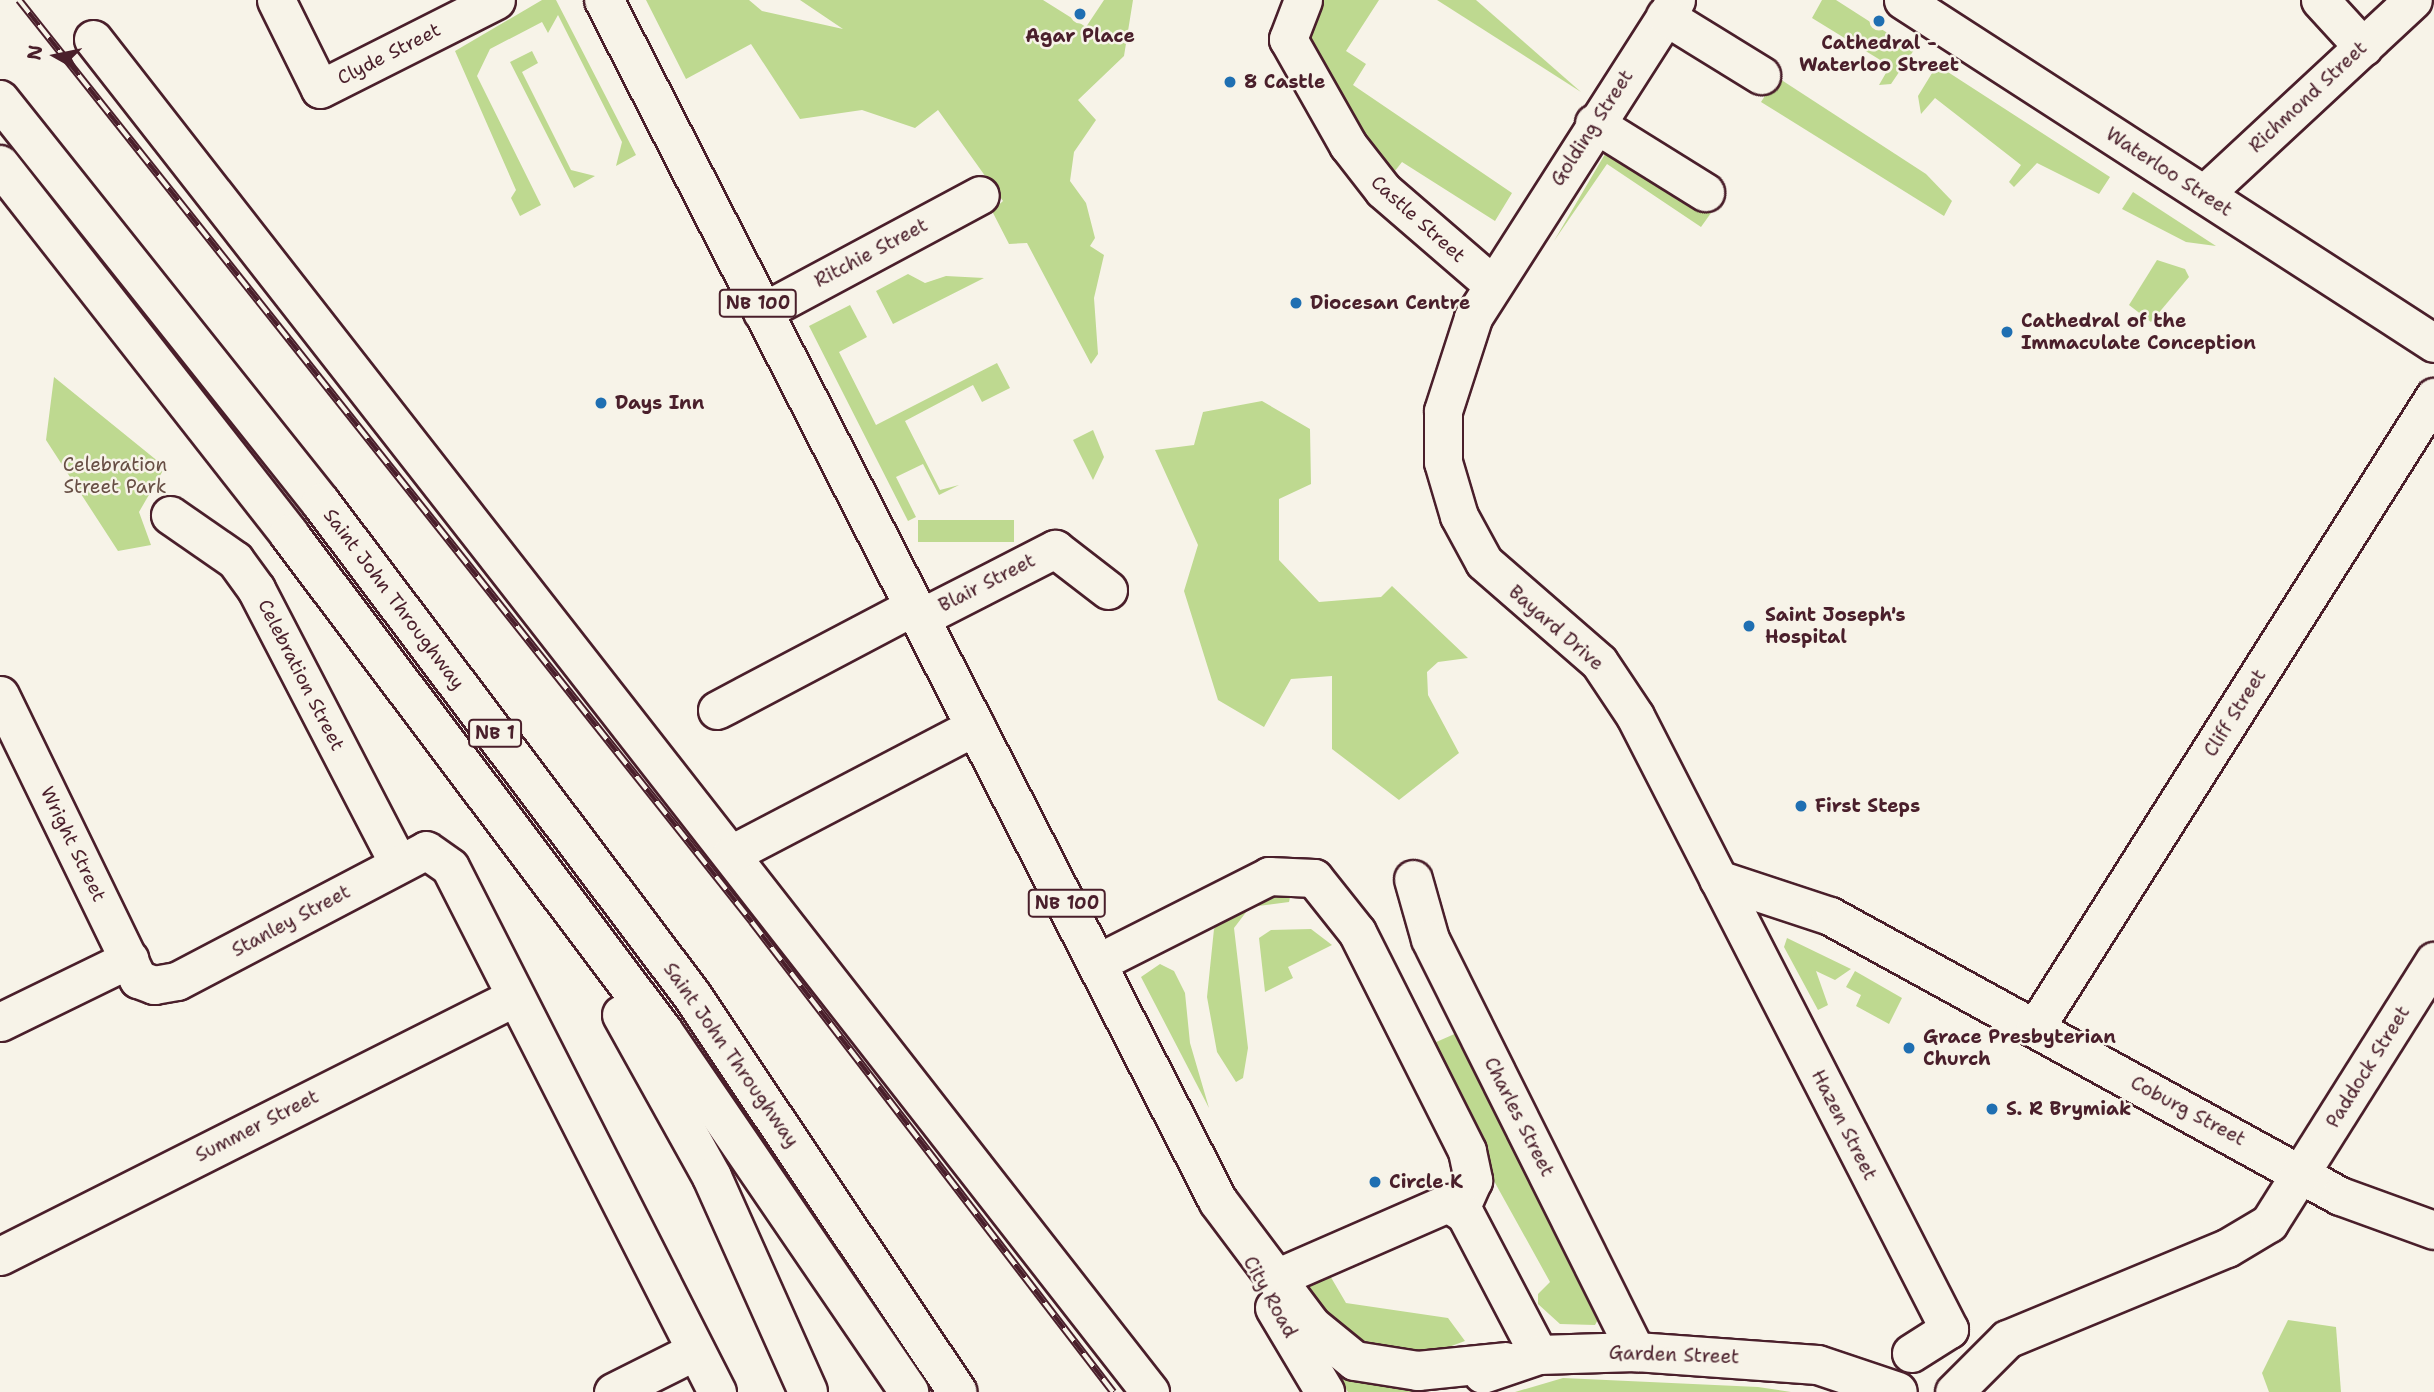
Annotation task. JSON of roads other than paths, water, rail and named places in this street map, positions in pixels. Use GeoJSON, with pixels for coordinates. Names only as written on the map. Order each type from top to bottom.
{"type":"FeatureCollection","features":[{"type":"Feature","properties":{"kind":"main road","name":"NB 100"},"geometry":{"type":"LineString","coordinates":[[604,0],[1218,1201]]}},
{"type":"Feature","properties":{"kind":"main road","name":"Saint John Throughway"},"geometry":{"type":"LineString","coordinates":[[0,100],[490,726],[691,994],[957,1392]]}},
{"type":"Feature","properties":{"kind":"main road","name":"NB 1"},"geometry":{"type":"LineString","coordinates":[[0,165],[663,1031],[909,1392]]}},
{"type":"Feature","properties":{"kind":"main road"},"geometry":{"type":"LineString","coordinates":[[468,774],[671,1096],[808,1392]]}},
{"type":"Feature","properties":{"kind":"main road"},"geometry":{"type":"LineString","coordinates":[[829,1198],[982,1392]]}},
{"type":"Feature","properties":{"kind":"main road"},"geometry":{"type":"LineString","coordinates":[[1218,1201],[1312,1326],[1354,1361],[1418,1371],[1511,1370]]}},
{"type":"Feature","properties":{"kind":"main road","name":"City Road"},"geometry":{"type":"LineString","coordinates":[[1218,1201],[1325,1392]]}},
{"type":"Feature","properties":{"kind":"main road","name":"Garden Street"},"geometry":{"type":"LineString","coordinates":[[1453,1392],[1511,1370],[1636,1352],[1818,1365],[1898,1392]]}},
{"type":"Feature","properties":{"kind":"main road"},"geometry":{"type":"LineString","coordinates":[[1818,1365],[1850,1392]]}},
{"type":"Feature","properties":{"kind":"street","name":"Clyde Street"},"geometry":{"type":"LineString","coordinates":[[276,0],[320,89],[496,0]]}},
{"type":"Feature","properties":{"kind":"street","name":"Castle Street"},"geometry":{"type":"LineString","coordinates":[[1303,0],[1288,39],[1372,179],[1501,270]]}},
{"type":"Feature","properties":{"kind":"street","name":"Waterloo Street"},"geometry":{"type":"LineString","coordinates":[[1903,0],[2434,343]]}},
{"type":"Feature","properties":{"kind":"street"},"geometry":{"type":"LineString","coordinates":[[2320,0],[2363,47]]}},
{"type":"Feature","properties":{"kind":"street","name":"Richmond Street"},"geometry":{"type":"LineString","coordinates":[[2204,194],[2413,0]]}},
{"type":"Feature","properties":{"kind":"street"},"geometry":{"type":"LineString","coordinates":[[1671,8],[1761,75]]}},
{"type":"Feature","properties":{"kind":"street","name":"Golding Street"},"geometry":{"type":"LineString","coordinates":[[1501,270],[1671,8]]}},
{"type":"Feature","properties":{"kind":"street"},"geometry":{"type":"LineString","coordinates":[[93,39],[1150,1392]]}},
{"type":"Feature","properties":{"kind":"street"},"geometry":{"type":"LineString","coordinates":[[1594,123],[1705,192]]}},
{"type":"Feature","properties":{"kind":"street","name":"Ritchie Street"},"geometry":{"type":"LineString","coordinates":[[762,312],[980,195]]}},
{"type":"Feature","properties":{"kind":"street","name":"Bayard Drive"},"geometry":{"type":"LineString","coordinates":[[1501,270],[1452,369],[1443,411],[1443,462],[1459,516],[1484,562],[1608,674],[1718,879]]}},
{"type":"Feature","properties":{"kind":"street","name":"Cliff Street"},"geometry":{"type":"LineString","coordinates":[[2035,1028],[2434,397]]}},
{"type":"Feature","properties":{"kind":"street","name":"Celebration Street"},"geometry":{"type":"LineString","coordinates":[[170,514],[235,560],[256,589],[420,856],[450,867],[717,1392]]}},
{"type":"Feature","properties":{"kind":"street","name":"Blair Street"},"geometry":{"type":"LineString","coordinates":[[717,710],[917,612],[1055,549],[1108,590]]}},
{"type":"Feature","properties":{"kind":"street","name":"Wright Street"},"geometry":{"type":"LineString","coordinates":[[0,695],[138,979],[154,985]]}},
{"type":"Feature","properties":{"kind":"street"},"geometry":{"type":"LineString","coordinates":[[730,855],[976,726]]}},
{"type":"Feature","properties":{"kind":"street","name":"Stanley Street"},"geometry":{"type":"LineString","coordinates":[[154,985],[177,981],[420,856]]}},
{"type":"Feature","properties":{"kind":"street"},"geometry":{"type":"LineString","coordinates":[[1097,963],[1269,876],[1314,878],[1357,932],[1467,1151],[1473,1180],[1460,1209],[1511,1370]]}},
{"type":"Feature","properties":{"kind":"street","name":"Charles Street"},"geometry":{"type":"LineString","coordinates":[[1413,879],[1428,934],[1636,1352]]}},
{"type":"Feature","properties":{"kind":"street","name":"Coburg Street"},"geometry":{"type":"LineString","coordinates":[[1718,879],[1830,916],[2375,1211],[2434,1230]]}},
{"type":"Feature","properties":{"kind":"street","name":"Hazen Street"},"geometry":{"type":"LineString","coordinates":[[1718,879],[1949,1329],[1911,1353]]}},
{"type":"Feature","properties":{"kind":"street"},"geometry":{"type":"LineString","coordinates":[[0,1023],[129,959]]}},
{"type":"Feature","properties":{"kind":"street","name":"Paddock Street"},"geometry":{"type":"LineString","coordinates":[[2302,1173],[2434,961]]}},
{"type":"Feature","properties":{"kind":"street","name":"Summer Street"},"geometry":{"type":"LineString","coordinates":[[0,1256],[515,997]]}},
{"type":"Feature","properties":{"kind":"street"},"geometry":{"type":"LineString","coordinates":[[1954,1392],[2007,1339],[2252,1234],[2281,1209],[2302,1173]]}},
{"type":"Feature","properties":{"kind":"street"},"geometry":{"type":"LineString","coordinates":[[1276,1278],[1435,1206],[1460,1209]]}},
{"type":"Feature","properties":{"kind":"street"},"geometry":{"type":"LineString","coordinates":[[613,1392],[695,1351]]}},
{"type":"Feature","properties":{"kind":"railway"},"geometry":{"type":"LineString","coordinates":[[19,0],[752,922],[1113,1392]]}},
{"type":"Feature","properties":{"kind":"place","name":"Agar Place"},"geometry":{"type":"Point","coordinates":[1080,14]}},
{"type":"Feature","properties":{"kind":"place","name":"Cathedral - Waterloo Street"},"geometry":{"type":"Point","coordinates":[1879,21]}},
{"type":"Feature","properties":{"kind":"place","name":"8 Castle"},"geometry":{"type":"Point","coordinates":[1230,82]}},
{"type":"Feature","properties":{"kind":"place","name":"Diocesan Centre"},"geometry":{"type":"Point","coordinates":[1296,303]}},
{"type":"Feature","properties":{"kind":"place","name":"Cathedral of the Immaculate Conception"},"geometry":{"type":"Point","coordinates":[2007,332]}},
{"type":"Feature","properties":{"kind":"place","name":"Days Inn"},"geometry":{"type":"Point","coordinates":[601,403]}},
{"type":"Feature","properties":{"kind":"place","name":"Saint Joseph's Hospital"},"geometry":{"type":"Point","coordinates":[1749,626]}},
{"type":"Feature","properties":{"kind":"place","name":"First Steps"},"geometry":{"type":"Point","coordinates":[1801,806]}},
{"type":"Feature","properties":{"kind":"place","name":"Grace Presbyterian Church"},"geometry":{"type":"Point","coordinates":[1909,1048]}},
{"type":"Feature","properties":{"kind":"place","name":"S. R Brymiak"},"geometry":{"type":"Point","coordinates":[1992,1109]}},
{"type":"Feature","properties":{"kind":"place","name":"Circle K"},"geometry":{"type":"Point","coordinates":[1375,1182]}},
{"type":"Feature","properties":{"kind":"park label","name":"Celebration Street Park"},"geometry":{"type":"Point","coordinates":[115,476]}}]}
